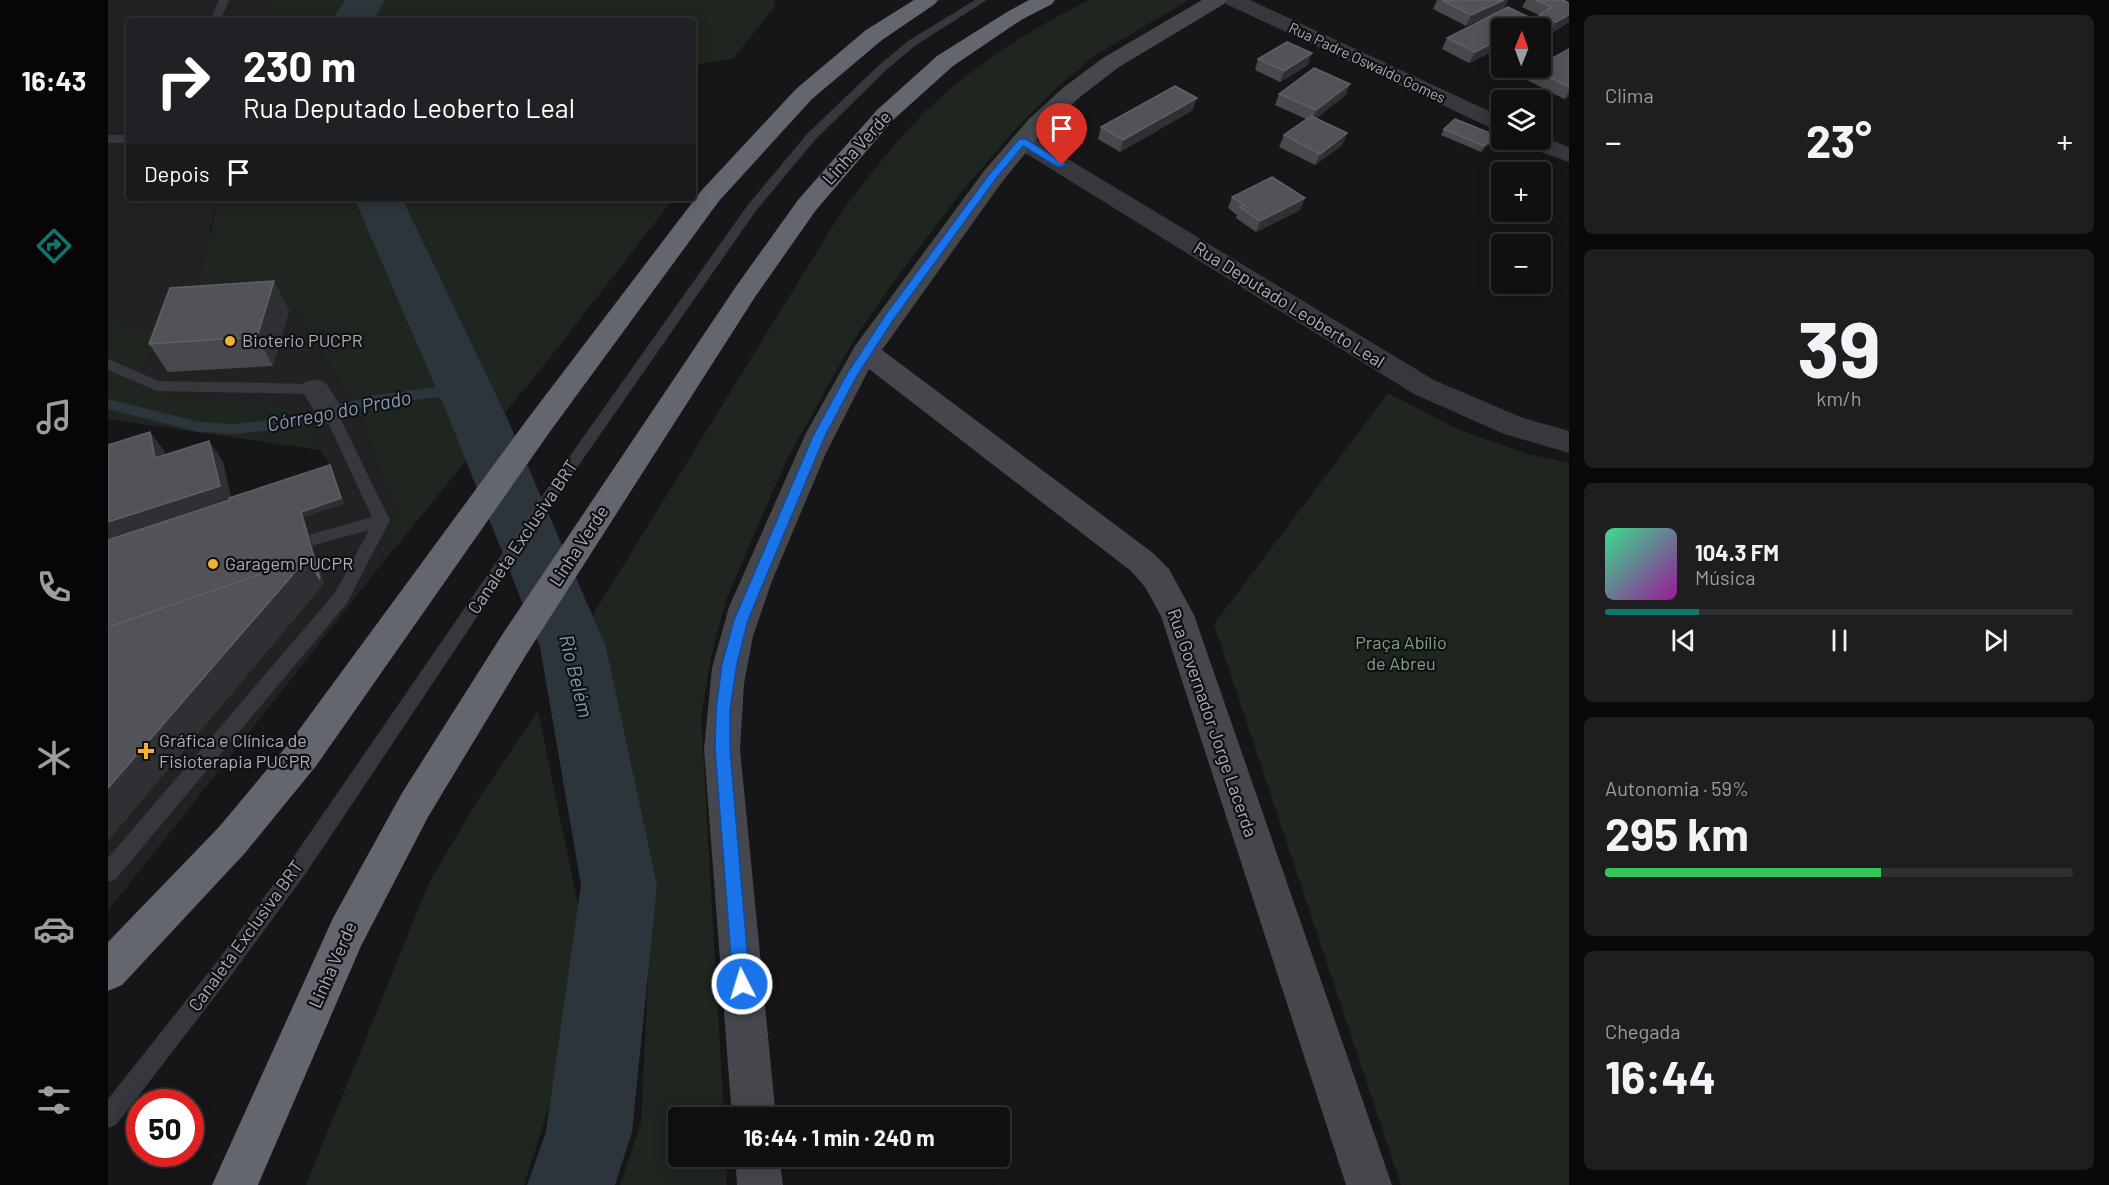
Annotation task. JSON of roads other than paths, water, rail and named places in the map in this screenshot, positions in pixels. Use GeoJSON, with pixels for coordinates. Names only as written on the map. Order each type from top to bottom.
{"type":"FeatureCollection","features":[{"type":"Feature","properties":{"kind":"highway"},"geometry":{"type":"LineString","coordinates":[[108,971],[189,888],[303,754],[539,425],[680,234],[738,163],[804,94],[835,66],[874,35],[928,0]]}},
{"type":"Feature","properties":{"kind":"highway","name":"Linha Verde"},"geometry":{"type":"LineString","coordinates":[[236,1185],[347,933],[379,870],[455,738],[604,506],[777,246],[807,205],[862,140],[915,86],[945,61],[1005,21],[1045,0]]}},
{"type":"Feature","properties":{"kind":"main road"},"geometry":{"type":"LineString","coordinates":[[753,1107],[725,806],[722,749],[724,698],[730,664],[741,620],[759,574],[819,436],[866,352],[992,178],[1051,110],[1102,68],[1217,0]]}},
{"type":"Feature","properties":{"kind":"main road","name":"Rua Governador Jorge Lacerda"},"geometry":{"type":"LineString","coordinates":[[866,352],[1142,562],[1168,596],[1177,615],[1369,1185]]}},
{"type":"Feature","properties":{"kind":"main road"},"geometry":{"type":"LineString","coordinates":[[758,1167],[760,1185]]}},
{"type":"Feature","properties":{"kind":"street","name":"Rua Padre Oswaldo Gomes"},"geometry":{"type":"LineString","coordinates":[[1233,0],[1491,121]]}},
{"type":"Feature","properties":{"kind":"street","name":"Rua Deputado Leoberto Leal"},"geometry":{"type":"LineString","coordinates":[[1022,141],[1424,387],[1505,422],[1569,442]]}},
{"type":"Feature","properties":{"kind":"street"},"geometry":{"type":"LineString","coordinates":[[1551,148],[1569,155]]}},
{"type":"Feature","properties":{"kind":"street"},"geometry":{"type":"LineString","coordinates":[[315,389],[331,414]]}},
{"type":"Feature","properties":{"kind":"lane"},"geometry":{"type":"LineString","coordinates":[[216,18],[224,0]]}},
{"type":"Feature","properties":{"kind":"lane","name":"Canaleta Exclusiva BRT"},"geometry":{"type":"LineString","coordinates":[[108,1117],[262,917],[725,244],[791,160],[848,99],[912,43],[982,0]]}},
{"type":"Feature","properties":{"kind":"lane"},"geometry":{"type":"LineString","coordinates":[[108,140],[126,139]]}},
{"type":"Feature","properties":{"kind":"lane"},"geometry":{"type":"LineString","coordinates":[[108,364],[157,386],[315,389]]}},
{"type":"Feature","properties":{"kind":"lane"},"geometry":{"type":"LineString","coordinates":[[331,414],[382,520]]}},
{"type":"Feature","properties":{"kind":"lane"},"geometry":{"type":"LineString","coordinates":[[311,540],[382,520]]}},
{"type":"Feature","properties":{"kind":"lane"},"geometry":{"type":"LineString","coordinates":[[108,873],[340,598],[382,520]]}},
{"type":"Feature","properties":{"kind":"waterway","name":"Rio Belém"},"geometry":{"type":"LineString","coordinates":[[354,18],[365,0]]}},
{"type":"Feature","properties":{"kind":"waterway","name":"Rio Belém"},"geometry":{"type":"LineString","coordinates":[[379,201],[478,418],[573,647],[619,885],[589,1132],[571,1185]]}},
{"type":"Feature","properties":{"kind":"waterway","name":"Córrego do Prado"},"geometry":{"type":"LineString","coordinates":[[108,404],[199,427],[234,429],[290,423],[374,400],[464,389]]}},
{"type":"Feature","properties":{"kind":"place","name":"Bioterio PUCPR"},"geometry":{"type":"Point","coordinates":[230,341]}},
{"type":"Feature","properties":{"kind":"place","name":"Garagem PUCPR"},"geometry":{"type":"Point","coordinates":[213,564]}},
{"type":"Feature","properties":{"kind":"place","name":"Gráfica e Clínica de Fisioterapia PUCPR"},"geometry":{"type":"Point","coordinates":[146,751]}},
{"type":"Feature","properties":{"kind":"park label","name":"Praça Abílio de Abreu"},"geometry":{"type":"Point","coordinates":[1401,653]}}]}
